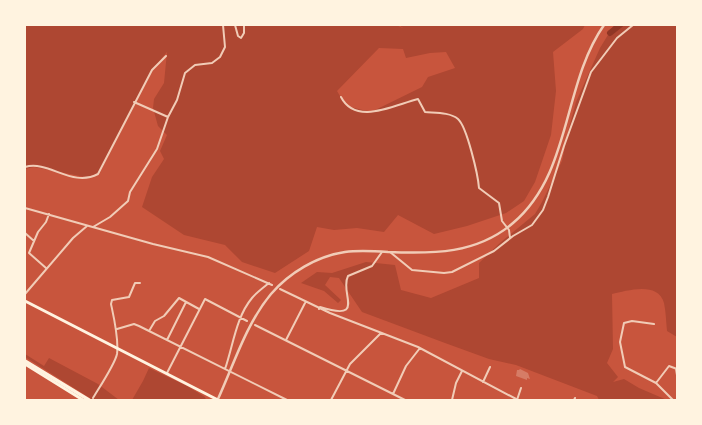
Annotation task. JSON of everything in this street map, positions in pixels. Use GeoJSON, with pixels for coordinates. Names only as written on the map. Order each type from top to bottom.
{"type":"FeatureCollection","features":[{"type":"Feature","properties":{"kind":"highway"},"geometry":{"type":"LineString","coordinates":[[25,300],[218,400]]}},
{"type":"Feature","properties":{"kind":"highway"},"geometry":{"type":"LineString","coordinates":[[25,362],[83,400]]}},
{"type":"Feature","properties":{"kind":"highway"},"geometry":{"type":"LineString","coordinates":[[25,362],[88,400]]}},
{"type":"Feature","properties":{"kind":"street"},"geometry":{"type":"LineString","coordinates":[[93,227],[110,217],[128,201],[130,192],[157,149],[168,117],[177,100],[185,73],[195,65],[212,63],[220,57],[223,52],[223,25]]}},
{"type":"Feature","properties":{"kind":"street"},"geometry":{"type":"LineString","coordinates":[[236,25],[238,36],[241,38],[244,33],[244,25]]}},
{"type":"Feature","properties":{"kind":"street"},"geometry":{"type":"LineString","coordinates":[[218,400],[250,325],[281,283],[300,269],[321,259],[345,252],[424,254],[456,251],[477,245],[497,235],[524,212],[537,197],[555,160],[586,58],[604,25]]}},
{"type":"Feature","properties":{"kind":"street"},"geometry":{"type":"LineString","coordinates":[[390,252],[412,270],[444,273],[452,272],[494,251],[510,238],[532,225],[543,210],[591,72],[617,38],[633,25]]}},
{"type":"Feature","properties":{"kind":"street"},"geometry":{"type":"LineString","coordinates":[[25,167],[38,167],[83,179],[98,174],[134,102],[152,70],[166,56]]}},
{"type":"Feature","properties":{"kind":"street"},"geometry":{"type":"LineString","coordinates":[[341,97],[346,106],[362,112],[383,110],[418,99],[424,112],[453,116],[458,119],[464,130],[474,160],[479,188],[499,203],[502,221],[507,228],[510,238]]}},
{"type":"Feature","properties":{"kind":"street"},"geometry":{"type":"LineString","coordinates":[[134,102],[168,117]]}},
{"type":"Feature","properties":{"kind":"street"},"geometry":{"type":"LineString","coordinates":[[25,208],[187,253],[208,257],[272,284]]}},
{"type":"Feature","properties":{"kind":"street"},"geometry":{"type":"LineString","coordinates":[[46,268],[29,253],[38,232],[46,222],[49,214]]}},
{"type":"Feature","properties":{"kind":"street"},"geometry":{"type":"LineString","coordinates":[[25,294],[73,238],[87,226]]}},
{"type":"Feature","properties":{"kind":"street"},"geometry":{"type":"LineString","coordinates":[[25,233],[34,240]]}},
{"type":"Feature","properties":{"kind":"street"},"geometry":{"type":"LineString","coordinates":[[319,309],[320,307],[336,312],[342,312],[345,309],[349,297],[346,282],[348,276],[372,266],[382,252]]}},
{"type":"Feature","properties":{"kind":"street"},"geometry":{"type":"LineString","coordinates":[[94,398],[115,360],[117,352],[117,329],[111,304],[112,300],[129,297],[135,283],[140,283]]}},
{"type":"Feature","properties":{"kind":"street"},"geometry":{"type":"LineString","coordinates":[[225,369],[241,318],[253,297],[269,283]]}},
{"type":"Feature","properties":{"kind":"street"},"geometry":{"type":"LineString","coordinates":[[280,289],[319,309],[420,348],[513,399],[518,400],[521,388]]}},
{"type":"Feature","properties":{"kind":"street"},"geometry":{"type":"LineString","coordinates":[[149,331],[155,321],[164,316],[179,298],[199,309]]}},
{"type":"Feature","properties":{"kind":"street"},"geometry":{"type":"LineString","coordinates":[[167,373],[205,299],[248,321]]}},
{"type":"Feature","properties":{"kind":"street"},"geometry":{"type":"LineString","coordinates":[[167,340],[186,302]]}},
{"type":"Feature","properties":{"kind":"street"},"geometry":{"type":"LineString","coordinates":[[286,340],[305,303]]}},
{"type":"Feature","properties":{"kind":"street"},"geometry":{"type":"LineString","coordinates":[[654,324],[632,321],[624,324],[620,342],[625,367],[656,383],[673,400]]}},
{"type":"Feature","properties":{"kind":"street"},"geometry":{"type":"LineString","coordinates":[[117,329],[134,324],[287,400]]}},
{"type":"Feature","properties":{"kind":"street"},"geometry":{"type":"LineString","coordinates":[[255,325],[405,400]]}},
{"type":"Feature","properties":{"kind":"street"},"geometry":{"type":"LineString","coordinates":[[331,400],[346,371],[359,353],[382,333]]}},
{"type":"Feature","properties":{"kind":"street"},"geometry":{"type":"LineString","coordinates":[[393,394],[406,366],[420,348]]}},
{"type":"Feature","properties":{"kind":"street"},"geometry":{"type":"LineString","coordinates":[[656,383],[670,366],[676,369],[677,375]]}},
{"type":"Feature","properties":{"kind":"street"},"geometry":{"type":"LineString","coordinates":[[483,382],[490,367]]}},
{"type":"Feature","properties":{"kind":"street"},"geometry":{"type":"LineString","coordinates":[[452,400],[456,383],[462,371]]}},
{"type":"Feature","properties":{"kind":"shaded area"},"geometry":{"type":"Polygon","coordinates":[[[25,25],[396,25],[403,28],[399,25],[585,25],[583,29],[553,52],[556,91],[551,135],[535,182],[524,201],[506,213],[467,226],[434,234],[398,215],[384,232],[357,228],[334,230],[317,227],[309,251],[275,273],[242,262],[225,245],[184,235],[142,207],[152,177],[164,159],[160,151],[167,135],[158,126],[153,108],[154,99],[164,83],[167,52],[152,70],[100,172],[90,178],[34,167],[25,169],[25,25]],[[379,48],[337,91],[346,106],[371,112],[422,87],[428,77],[455,68],[446,52],[430,53],[406,58],[403,49],[379,48]]]}},
{"type":"Feature","properties":{"kind":"shaded area"},"geometry":{"type":"Polygon","coordinates":[[[614,25],[677,25],[677,337],[667,331],[664,303],[661,296],[655,292],[641,289],[612,294],[613,349],[607,363],[618,377],[613,382],[624,379],[639,388],[667,400],[599,400],[597,396],[516,365],[489,359],[362,312],[339,278],[330,277],[325,285],[341,300],[338,303],[324,291],[301,283],[317,272],[332,273],[366,262],[395,265],[401,290],[431,298],[479,278],[479,263],[501,242],[535,214],[542,202],[562,161],[576,102],[600,48],[614,25]]]}},
{"type":"Feature","properties":{"kind":"shaded area"},"geometry":{"type":"Polygon","coordinates":[[[25,354],[44,366],[49,358],[98,384],[119,400],[93,400],[25,357],[25,354]]]}},
{"type":"Feature","properties":{"kind":"shaded area"},"geometry":{"type":"Polygon","coordinates":[[[149,368],[187,386],[205,397],[206,400],[132,400],[149,368]]]}},
{"type":"Feature","properties":{"kind":"building"},"geometry":{"type":"Polygon","coordinates":[[[520,369],[528,373],[530,379],[527,378],[527,380],[516,376],[517,370],[520,369]]]}},
{"type":"Feature","properties":{"kind":"waterway"},"geometry":{"type":"LineString","coordinates":[[610,33],[620,25]]}}]}
